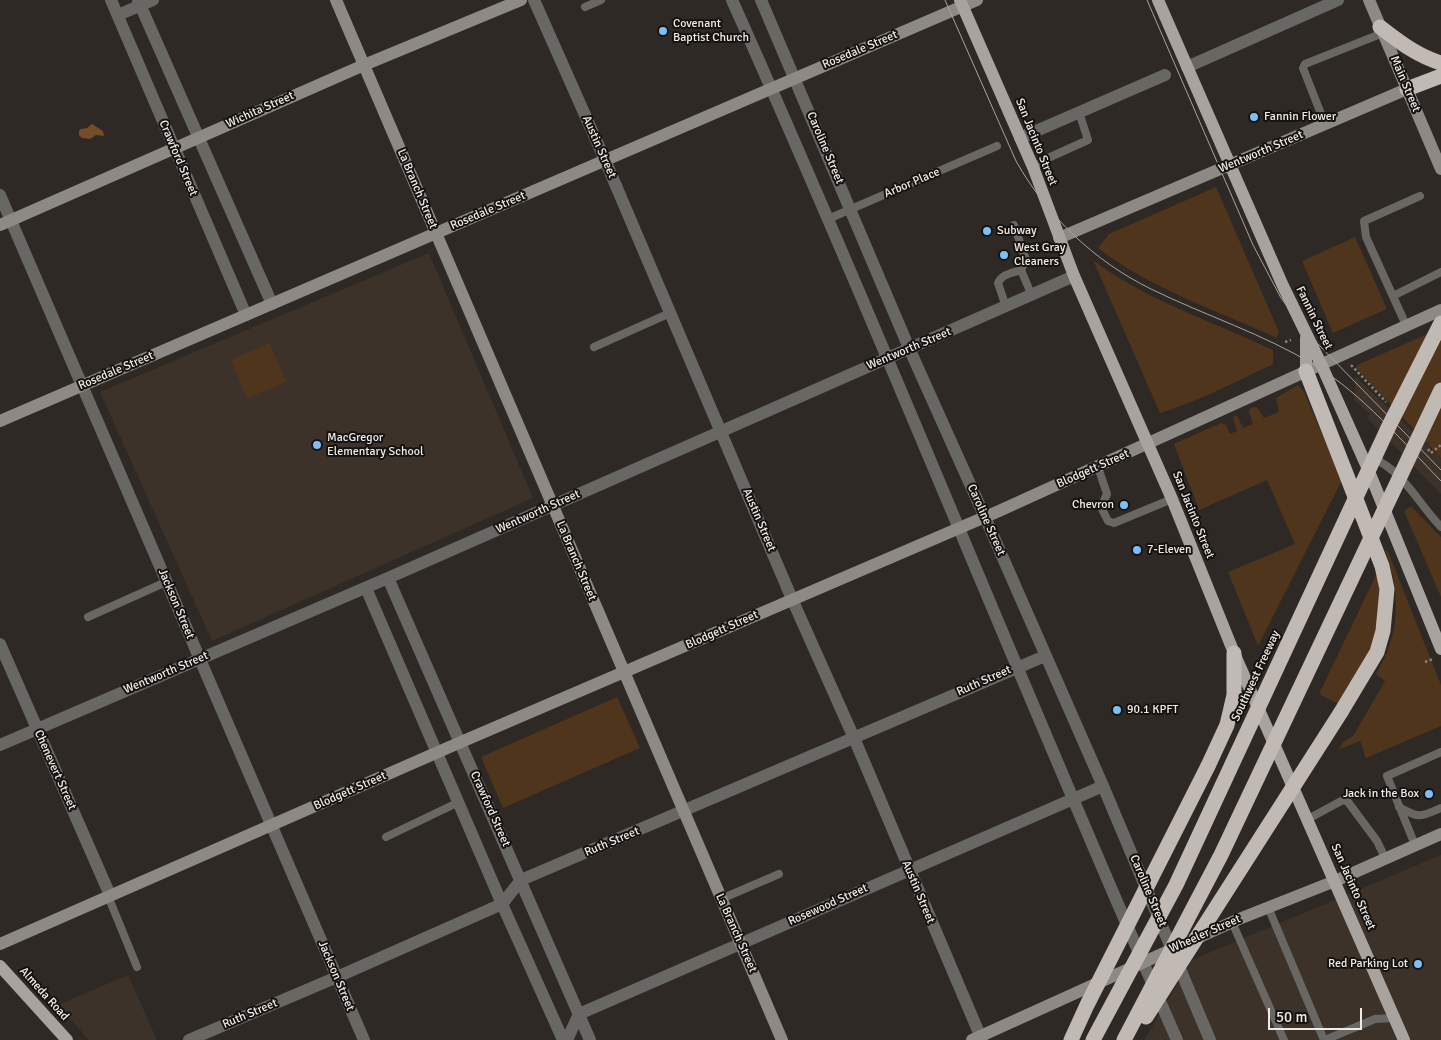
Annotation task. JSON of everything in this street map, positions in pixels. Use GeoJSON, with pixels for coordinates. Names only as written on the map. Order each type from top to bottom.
{"type":"FeatureCollection","features":[{"type":"Feature","properties":{"kind":"highway"},"geometry":{"type":"LineString","coordinates":[[1382,30],[1426,58],[1441,63]]}},
{"type":"Feature","properties":{"kind":"highway"},"geometry":{"type":"LineString","coordinates":[[1407,89],[1441,76]]}},
{"type":"Feature","properties":{"kind":"highway","name":"Southwest Freeway"},"geometry":{"type":"LineString","coordinates":[[1093,1040],[1176,885],[1389,426],[1441,323]]}},
{"type":"Feature","properties":{"kind":"highway"},"geometry":{"type":"LineString","coordinates":[[1132,1040],[1341,712],[1377,652],[1383,631],[1387,589],[1382,566],[1306,371]]}},
{"type":"Feature","properties":{"kind":"highway"},"geometry":{"type":"LineString","coordinates":[[1124,1040],[1221,855],[1441,390]]}},
{"type":"Feature","properties":{"kind":"highway"},"geometry":{"type":"LineString","coordinates":[[1071,1040],[1227,725],[1234,695],[1234,653]]}},
{"type":"Feature","properties":{"kind":"main road","name":"Fannin Street"},"geometry":{"type":"LineString","coordinates":[[1158,0],[1283,286],[1311,332],[1321,364],[1362,455],[1441,649]]}},
{"type":"Feature","properties":{"kind":"main road","name":"San Jacinto Street"},"geometry":{"type":"LineString","coordinates":[[961,3],[1032,166],[1074,276],[1172,499],[1234,653],[1404,1040]]}},
{"type":"Feature","properties":{"kind":"main road"},"geometry":{"type":"LineString","coordinates":[[1306,371],[1311,332]]}},
{"type":"Feature","properties":{"kind":"main road","name":"Almeda Road"},"geometry":{"type":"LineString","coordinates":[[0,966],[68,1040]]}},
{"type":"Feature","properties":{"kind":"street","name":"Crawford Street"},"geometry":{"type":"LineString","coordinates":[[111,0],[246,315]]}},
{"type":"Feature","properties":{"kind":"street"},"geometry":{"type":"LineString","coordinates":[[118,15],[140,3],[153,0]]}},
{"type":"Feature","properties":{"kind":"street","name":"La Branch Street"},"geometry":{"type":"LineString","coordinates":[[336,0],[782,1040]]}},
{"type":"Feature","properties":{"kind":"street","name":"Wichita Street"},"geometry":{"type":"LineString","coordinates":[[5,223],[364,65],[521,0]]}},
{"type":"Feature","properties":{"kind":"street","name":"Austin Street"},"geometry":{"type":"LineString","coordinates":[[534,0],[605,160],[792,599],[854,738],[978,1039]]}},
{"type":"Feature","properties":{"kind":"street","name":"Caroline Street"},"geometry":{"type":"LineString","coordinates":[[732,0],[772,88],[1177,1040]]}},
{"type":"Feature","properties":{"kind":"street","name":"Caroline Street"},"geometry":{"type":"LineString","coordinates":[[762,0],[909,348],[1102,786],[1210,1040]]}},
{"type":"Feature","properties":{"kind":"street","name":"Rosedale Street"},"geometry":{"type":"LineString","coordinates":[[0,421],[795,78],[961,3],[977,0]]}},
{"type":"Feature","properties":{"kind":"street"},"geometry":{"type":"LineString","coordinates":[[1187,68],[1338,0]]}},
{"type":"Feature","properties":{"kind":"street","name":"Main Street"},"geometry":{"type":"LineString","coordinates":[[1369,0],[1441,169]]}},
{"type":"Feature","properties":{"kind":"street"},"geometry":{"type":"LineString","coordinates":[[140,3],[272,304]]}},
{"type":"Feature","properties":{"kind":"street"},"geometry":{"type":"LineString","coordinates":[[1020,138],[1165,75]]}},
{"type":"Feature","properties":{"kind":"street","name":"Wentworth Street"},"geometry":{"type":"LineString","coordinates":[[1059,238],[1407,89]]}},
{"type":"Feature","properties":{"kind":"street","name":"Jackson Street"},"geometry":{"type":"LineString","coordinates":[[0,195],[5,223],[82,386],[364,1040]]}},
{"type":"Feature","properties":{"kind":"street","name":"Wentworth Street"},"geometry":{"type":"LineString","coordinates":[[0,745],[366,588],[1074,276]]}},
{"type":"Feature","properties":{"kind":"street","name":"Blodgett Street"},"geometry":{"type":"LineString","coordinates":[[0,944],[461,742],[1098,467],[1441,310]]}},
{"type":"Feature","properties":{"kind":"street","name":"Crawford Street"},"geometry":{"type":"LineString","coordinates":[[388,578],[590,1040]]}},
{"type":"Feature","properties":{"kind":"street","name":"Crawford Street"},"geometry":{"type":"LineString","coordinates":[[366,588],[502,904],[563,1040]]}},
{"type":"Feature","properties":{"kind":"street","name":"Chenevert Street"},"geometry":{"type":"LineString","coordinates":[[0,644],[109,896]]}},
{"type":"Feature","properties":{"kind":"street","name":"Ruth Street"},"geometry":{"type":"LineString","coordinates":[[189,1040],[502,904],[521,880],[1045,656]]}},
{"type":"Feature","properties":{"kind":"street","name":"Rosewood Street"},"geometry":{"type":"LineString","coordinates":[[579,1014],[1102,786]]}},
{"type":"Feature","properties":{"kind":"street","name":"Wheeler Street"},"geometry":{"type":"LineString","coordinates":[[978,1039],[1232,922],[1441,834]]}},
{"type":"Feature","properties":{"kind":"street"},"geometry":{"type":"LineString","coordinates":[[567,1040],[579,1014]]}},
{"type":"Feature","properties":{"kind":"lane"},"geometry":{"type":"LineString","coordinates":[[585,7],[601,0]]}},
{"type":"Feature","properties":{"kind":"lane"},"geometry":{"type":"LineString","coordinates":[[1325,124],[1303,68],[1305,64],[1382,30]]}},
{"type":"Feature","properties":{"kind":"lane"},"geometry":{"type":"LineString","coordinates":[[1032,166],[1088,140],[1079,112]]}},
{"type":"Feature","properties":{"kind":"lane","name":"Arbor Place"},"geometry":{"type":"LineString","coordinates":[[828,219],[997,146]]}},
{"type":"Feature","properties":{"kind":"lane"},"geometry":{"type":"LineString","coordinates":[[1406,325],[1366,237],[1364,220],[1420,196]]}},
{"type":"Feature","properties":{"kind":"lane"},"geometry":{"type":"LineString","coordinates":[[1006,307],[998,283],[1007,274],[1021,270],[1026,260],[1014,225]]}},
{"type":"Feature","properties":{"kind":"lane"},"geometry":{"type":"LineString","coordinates":[[1021,270],[1032,296]]}},
{"type":"Feature","properties":{"kind":"lane"},"geometry":{"type":"LineString","coordinates":[[1392,296],[1441,272]]}},
{"type":"Feature","properties":{"kind":"lane"},"geometry":{"type":"LineString","coordinates":[[594,347],[670,312]]}},
{"type":"Feature","properties":{"kind":"lane"},"geometry":{"type":"LineString","coordinates":[[1362,455],[1384,463],[1397,473],[1441,527]]}},
{"type":"Feature","properties":{"kind":"lane"},"geometry":{"type":"LineString","coordinates":[[1098,467],[1107,494],[1101,507],[1108,521],[1114,523],[1172,499]]}},
{"type":"Feature","properties":{"kind":"lane"},"geometry":{"type":"LineString","coordinates":[[88,617],[166,582]]}},
{"type":"Feature","properties":{"kind":"lane"},"geometry":{"type":"LineString","coordinates":[[1415,845],[1387,776],[1441,752]]}},
{"type":"Feature","properties":{"kind":"lane"},"geometry":{"type":"LineString","coordinates":[[1308,819],[1343,800],[1348,802],[1377,841],[1385,858]]}},
{"type":"Feature","properties":{"kind":"lane"},"geometry":{"type":"LineString","coordinates":[[386,837],[459,802]]}},
{"type":"Feature","properties":{"kind":"lane"},"geometry":{"type":"LineString","coordinates":[[1400,807],[1414,816],[1423,816],[1441,808]]}},
{"type":"Feature","properties":{"kind":"lane"},"geometry":{"type":"LineString","coordinates":[[721,899],[780,874]]}},
{"type":"Feature","properties":{"kind":"lane"},"geometry":{"type":"LineString","coordinates":[[109,896],[137,967]]}},
{"type":"Feature","properties":{"kind":"lane"},"geometry":{"type":"LineString","coordinates":[[1268,907],[1325,1040],[1375,1019],[1394,1018]]}},
{"type":"Feature","properties":{"kind":"lane"},"geometry":{"type":"LineString","coordinates":[[1232,922],[1284,1040]]}},
{"type":"Feature","properties":{"kind":"path"},"geometry":{"type":"LineString","coordinates":[[1311,332],[1324,326]]}},
{"type":"Feature","properties":{"kind":"path"},"geometry":{"type":"LineString","coordinates":[[1286,342],[1291,340]]}},
{"type":"Feature","properties":{"kind":"path"},"geometry":{"type":"LineString","coordinates":[[1431,453],[1441,444]]}},
{"type":"Feature","properties":{"kind":"shaded area"},"geometry":{"type":"Polygon","coordinates":[[[92,124],[103,131],[104,136],[96,135],[90,139],[82,138],[79,135],[79,131],[92,124]]]}},
{"type":"Feature","properties":{"kind":"shaded area"},"geometry":{"type":"Polygon","coordinates":[[[1216,187],[1279,332],[1277,338],[1162,287],[1118,262],[1098,248],[1109,234],[1216,187]]]}},
{"type":"Feature","properties":{"kind":"shaded area"},"geometry":{"type":"Polygon","coordinates":[[[1355,237],[1387,309],[1333,333],[1302,261],[1355,237]]]}},
{"type":"Feature","properties":{"kind":"shaded area","name":"MacGregor Elementary School"},"geometry":{"type":"Polygon","coordinates":[[[429,253],[533,498],[212,641],[100,392],[429,253]]]}},
{"type":"Feature","properties":{"kind":"shaded area"},"geometry":{"type":"Polygon","coordinates":[[[1093,260],[1135,287],[1180,310],[1273,350],[1273,364],[1203,397],[1160,413],[1093,260]]]}},
{"type":"Feature","properties":{"kind":"shaded area"},"geometry":{"type":"Polygon","coordinates":[[[1441,328],[1441,458],[1356,368],[1357,365],[1441,328]]]}},
{"type":"Feature","properties":{"kind":"shaded area"},"geometry":{"type":"Polygon","coordinates":[[[270,343],[286,382],[247,398],[231,360],[270,343]]]}},
{"type":"Feature","properties":{"kind":"shaded area"},"geometry":{"type":"Polygon","coordinates":[[[1355,376],[1441,458],[1441,494],[1367,418],[1370,414],[1354,400],[1355,376]]]}},
{"type":"Feature","properties":{"kind":"shaded area"},"geometry":{"type":"Polygon","coordinates":[[[1298,385],[1304,392],[1342,480],[1258,646],[1228,572],[1295,544],[1267,480],[1199,510],[1174,444],[1221,423],[1226,425],[1230,434],[1237,431],[1233,418],[1235,415],[1238,417],[1243,428],[1253,424],[1249,412],[1250,408],[1258,408],[1264,418],[1279,412],[1276,398],[1298,385]]]}},
{"type":"Feature","properties":{"kind":"shaded area"},"geometry":{"type":"Polygon","coordinates":[[[1411,506],[1441,537],[1441,597],[1404,511],[1411,506]]]}},
{"type":"Feature","properties":{"kind":"shaded area"},"geometry":{"type":"Polygon","coordinates":[[[1387,549],[1441,685],[1441,726],[1366,758],[1360,741],[1338,750],[1343,742],[1353,736],[1385,681],[1376,674],[1390,644],[1396,614],[1394,584],[1386,552],[1387,549]]]}},
{"type":"Feature","properties":{"kind":"shaded area"},"geometry":{"type":"Polygon","coordinates":[[[1377,573],[1381,587],[1375,644],[1339,704],[1319,694],[1377,573]]]}},
{"type":"Feature","properties":{"kind":"shaded area"},"geometry":{"type":"Polygon","coordinates":[[[617,697],[640,748],[503,808],[481,757],[617,697]]]}},
{"type":"Feature","properties":{"kind":"shaded area"},"geometry":{"type":"Polygon","coordinates":[[[1441,855],[1441,1040],[1144,1040],[1192,960],[1441,855]]]}},
{"type":"Feature","properties":{"kind":"shaded area"},"geometry":{"type":"Polygon","coordinates":[[[128,975],[157,1040],[89,1040],[58,1005],[128,975]]]}},
{"type":"Feature","properties":{"kind":"tram line"},"geometry":{"type":"LineString","coordinates":[[945,0],[1016,161],[1042,200],[1074,235],[1091,251],[1130,278],[1172,299],[1276,344],[1333,377],[1382,419],[1441,481]]}},
{"type":"Feature","properties":{"kind":"tram line"},"geometry":{"type":"LineString","coordinates":[[1147,0],[1253,245],[1281,298],[1317,343],[1441,470]]}},
{"type":"Feature","properties":{"kind":"place","name":"Covenant Baptist Church"},"geometry":{"type":"Point","coordinates":[663,31]}},
{"type":"Feature","properties":{"kind":"place","name":"Fannin Flower"},"geometry":{"type":"Point","coordinates":[1254,117]}},
{"type":"Feature","properties":{"kind":"place","name":"Subway"},"geometry":{"type":"Point","coordinates":[987,231]}},
{"type":"Feature","properties":{"kind":"place","name":"West Gray Cleaners"},"geometry":{"type":"Point","coordinates":[1004,255]}},
{"type":"Feature","properties":{"kind":"place","name":"MacGregor Elementary School"},"geometry":{"type":"Point","coordinates":[317,445]}},
{"type":"Feature","properties":{"kind":"place","name":"Chevron"},"geometry":{"type":"Point","coordinates":[1124,505]}},
{"type":"Feature","properties":{"kind":"place","name":"7-Eleven"},"geometry":{"type":"Point","coordinates":[1137,550]}},
{"type":"Feature","properties":{"kind":"place","name":"90.1 KPFT"},"geometry":{"type":"Point","coordinates":[1117,710]}},
{"type":"Feature","properties":{"kind":"place","name":"Jack in the Box"},"geometry":{"type":"Point","coordinates":[1429,794]}},
{"type":"Feature","properties":{"kind":"place","name":"Red Parking Lot"},"geometry":{"type":"Point","coordinates":[1418,964]}}]}
